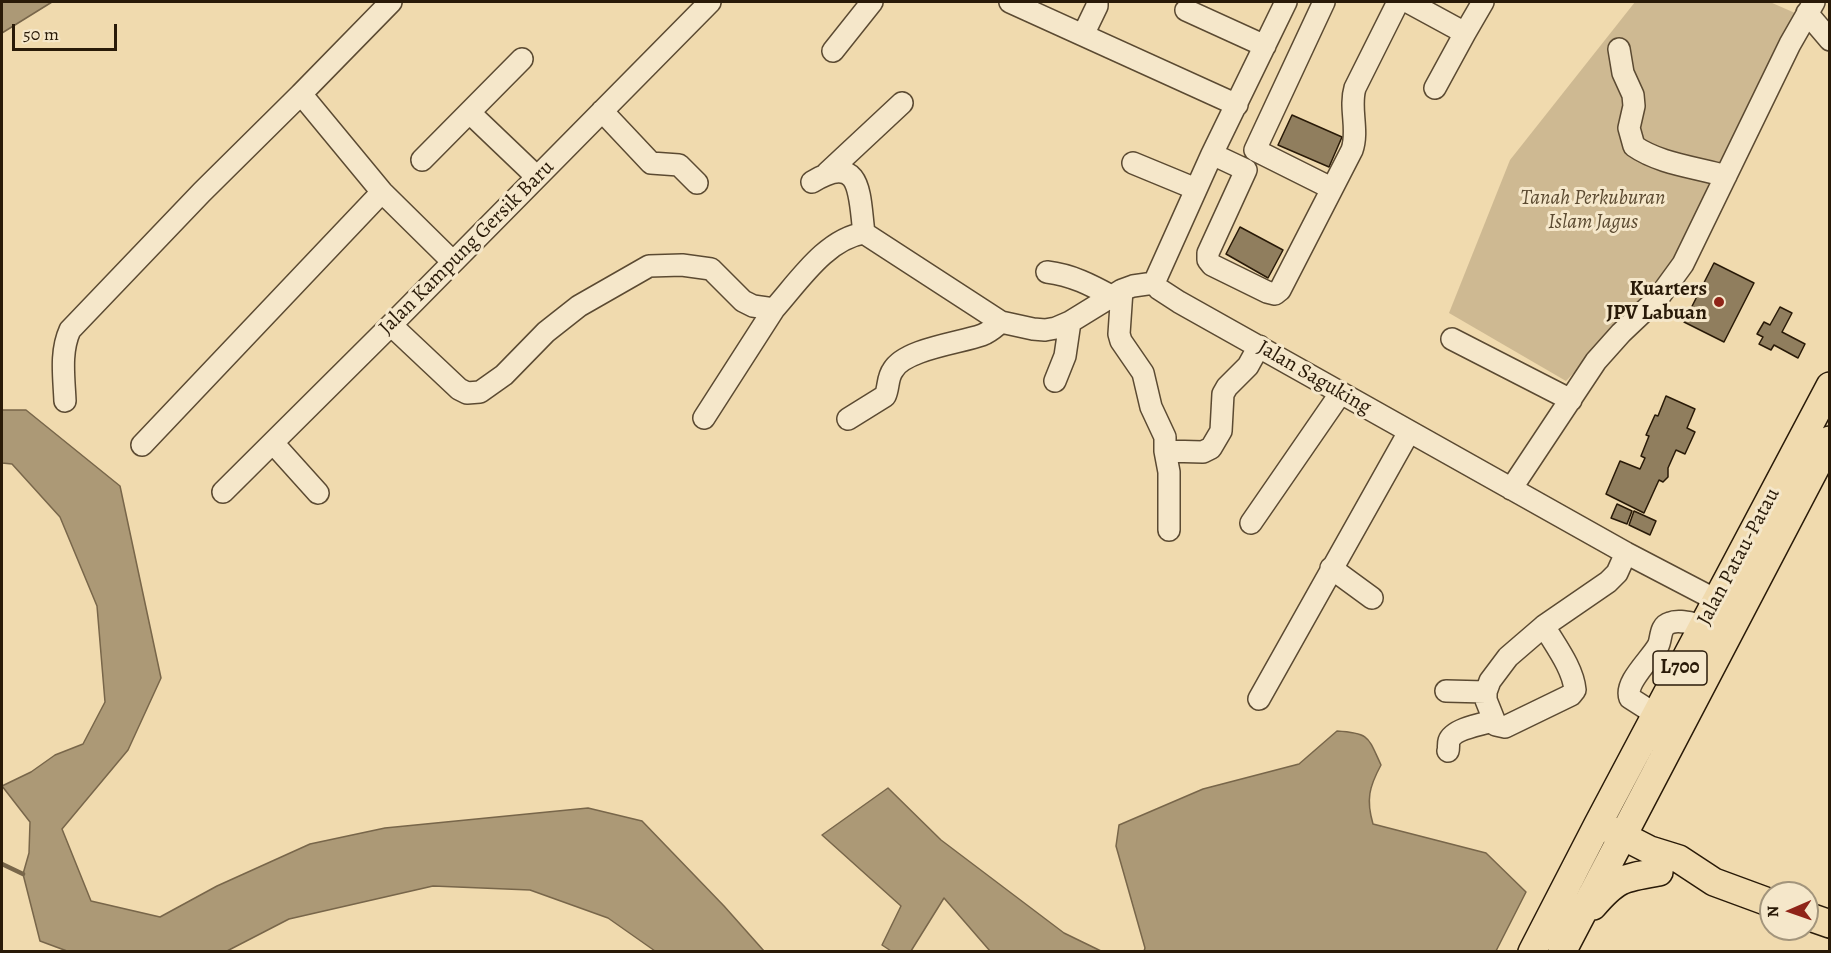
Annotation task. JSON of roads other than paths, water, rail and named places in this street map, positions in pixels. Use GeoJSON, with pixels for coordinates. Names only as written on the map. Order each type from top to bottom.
{"type":"FeatureCollection","features":[{"type":"Feature","properties":{"kind":"main road","name":"Jalan Patau-Patau"},"geometry":{"type":"LineString","coordinates":[[1532,951],[1830,386]]}},
{"type":"Feature","properties":{"kind":"main road","name":"Jalan Patau-Patau"},"geometry":{"type":"LineString","coordinates":[[1562,951],[1830,440]]}},
{"type":"Feature","properties":{"kind":"main road"},"geometry":{"type":"LineString","coordinates":[[1653,778],[1648,819],[1669,866]]}},
{"type":"Feature","properties":{"kind":"main road"},"geometry":{"type":"LineString","coordinates":[[1593,833],[1618,844],[1650,850],[1669,866],[1759,899]]}},
{"type":"Feature","properties":{"kind":"main road"},"geometry":{"type":"LineString","coordinates":[[1576,925],[1613,884],[1625,878],[1669,866]]}},
{"type":"Feature","properties":{"kind":"street"},"geometry":{"type":"LineString","coordinates":[[65,401],[63,357],[69,330],[391,2]]}},
{"type":"Feature","properties":{"kind":"street","name":"Jalan Kampung Gersik Baru"},"geometry":{"type":"LineString","coordinates":[[223,492],[710,2]]}},
{"type":"Feature","properties":{"kind":"street"},"geometry":{"type":"LineString","coordinates":[[833,51],[872,2]]}},
{"type":"Feature","properties":{"kind":"street"},"geometry":{"type":"LineString","coordinates":[[1010,2],[1237,105]]}},
{"type":"Feature","properties":{"kind":"street"},"geometry":{"type":"LineString","coordinates":[[1083,34],[1097,2]]}},
{"type":"Feature","properties":{"kind":"street"},"geometry":{"type":"LineString","coordinates":[[704,418],[774,309],[817,261],[845,238],[864,233],[1001,322],[1045,330],[1070,322],[1133,286],[1154,283],[1212,154],[1286,2]]}},
{"type":"Feature","properties":{"kind":"street"},"geometry":{"type":"LineString","coordinates":[[1324,2],[1208,253],[1208,260],[1212,265],[1275,294],[1280,290],[1355,141],[1353,103],[1355,88],[1398,2]]}},
{"type":"Feature","properties":{"kind":"street"},"geometry":{"type":"LineString","coordinates":[[1408,2],[1465,33]]}},
{"type":"Feature","properties":{"kind":"street"},"geometry":{"type":"LineString","coordinates":[[1435,88],[1483,2]]}},
{"type":"Feature","properties":{"kind":"street"},"geometry":{"type":"LineString","coordinates":[[1811,7],[1830,40]]}},
{"type":"Feature","properties":{"kind":"street"},"geometry":{"type":"LineString","coordinates":[[1511,489],[1596,361],[1621,333],[1659,297],[1678,272],[1811,7]]}},
{"type":"Feature","properties":{"kind":"street"},"geometry":{"type":"LineString","coordinates":[[1186,10],[1265,46]]}},
{"type":"Feature","properties":{"kind":"street"},"geometry":{"type":"LineString","coordinates":[[1619,49],[1623,73],[1633,95],[1634,106],[1629,128],[1634,146],[1646,155],[1726,176]]}},
{"type":"Feature","properties":{"kind":"street"},"geometry":{"type":"LineString","coordinates":[[422,160],[522,59]]}},
{"type":"Feature","properties":{"kind":"street"},"geometry":{"type":"LineString","coordinates":[[301,94],[382,192],[453,262]]}},
{"type":"Feature","properties":{"kind":"street"},"geometry":{"type":"LineString","coordinates":[[864,233],[857,184],[853,176],[846,172],[820,177],[902,103]]}},
{"type":"Feature","properties":{"kind":"street"},"geometry":{"type":"LineString","coordinates":[[602,111],[651,163],[679,165],[697,183]]}},
{"type":"Feature","properties":{"kind":"street"},"geometry":{"type":"LineString","coordinates":[[470,113],[537,177]]}},
{"type":"Feature","properties":{"kind":"street"},"geometry":{"type":"LineString","coordinates":[[1255,150],[1331,188]]}},
{"type":"Feature","properties":{"kind":"street"},"geometry":{"type":"LineString","coordinates":[[1212,154],[1246,170]]}},
{"type":"Feature","properties":{"kind":"street"},"geometry":{"type":"LineString","coordinates":[[1133,163],[1196,189]]}},
{"type":"Feature","properties":{"kind":"street"},"geometry":{"type":"LineString","coordinates":[[142,445],[382,192]]}},
{"type":"Feature","properties":{"kind":"street"},"geometry":{"type":"LineString","coordinates":[[391,325],[459,389],[473,393],[480,392],[498,380],[546,332],[579,306],[649,266],[682,265],[711,269],[743,301],[753,306],[774,309]]}},
{"type":"Feature","properties":{"kind":"street"},"geometry":{"type":"LineString","coordinates":[[1047,272],[1066,274],[1118,293]]}},
{"type":"Feature","properties":{"kind":"street","name":"Jalan Saguking"},"geometry":{"type":"LineString","coordinates":[[1154,283],[1179,302],[1340,394],[1626,553],[1716,600]]}},
{"type":"Feature","properties":{"kind":"street"},"geometry":{"type":"LineString","coordinates":[[1118,293],[1121,341],[1143,373],[1151,407],[1165,437],[1169,472],[1169,530]]}},
{"type":"Feature","properties":{"kind":"street"},"geometry":{"type":"LineString","coordinates":[[848,418],[885,396],[888,380],[900,362],[926,350],[989,332],[1001,322]]}},
{"type":"Feature","properties":{"kind":"street"},"geometry":{"type":"LineString","coordinates":[[1055,381],[1065,356],[1070,322]]}},
{"type":"Feature","properties":{"kind":"street"},"geometry":{"type":"LineString","coordinates":[[1452,339],[1571,400]]}},
{"type":"Feature","properties":{"kind":"street"},"geometry":{"type":"LineString","coordinates":[[1165,450],[1203,452],[1211,448],[1221,431],[1223,394],[1248,366],[1259,346]]}},
{"type":"Feature","properties":{"kind":"street"},"geometry":{"type":"LineString","coordinates":[[1251,523],[1340,394]]}},
{"type":"Feature","properties":{"kind":"street"},"geometry":{"type":"LineString","coordinates":[[1259,699],[1409,432]]}},
{"type":"Feature","properties":{"kind":"street"},"geometry":{"type":"LineString","coordinates":[[273,443],[318,493]]}},
{"type":"Feature","properties":{"kind":"street"},"geometry":{"type":"LineString","coordinates":[[1544,626],[1568,668],[1575,690],[1571,695],[1505,727],[1496,725],[1486,700],[1486,692],[1490,681],[1508,657],[1544,626],[1608,582],[1617,573],[1626,553]]}},
{"type":"Feature","properties":{"kind":"street"},"geometry":{"type":"LineString","coordinates":[[1331,568],[1372,598]]}},
{"type":"Feature","properties":{"kind":"street"},"geometry":{"type":"LineString","coordinates":[[1716,600],[1736,597],[1752,587]]}},
{"type":"Feature","properties":{"kind":"street"},"geometry":{"type":"LineString","coordinates":[[1656,714],[1629,698],[1629,687],[1659,644],[1662,630],[1666,625],[1672,622],[1703,625]]}},
{"type":"Feature","properties":{"kind":"street"},"geometry":{"type":"LineString","coordinates":[[1446,691],[1486,692]]}},
{"type":"Feature","properties":{"kind":"street"},"geometry":{"type":"LineString","coordinates":[[1448,751],[1449,740],[1453,736],[1472,726],[1493,721]]}},
{"type":"Feature","properties":{"kind":"waterway"},"geometry":{"type":"LineString","coordinates":[[2,864],[23,874]]}},
{"type":"Feature","properties":{"kind":"place","name":"Kuarters JPV Labuan"},"geometry":{"type":"Point","coordinates":[1719,302]}},
{"type":"Feature","properties":{"kind":"park label","name":"Tanah Perkuburan Islam Jagus"},"geometry":{"type":"Point","coordinates":[1593,211]}}]}
